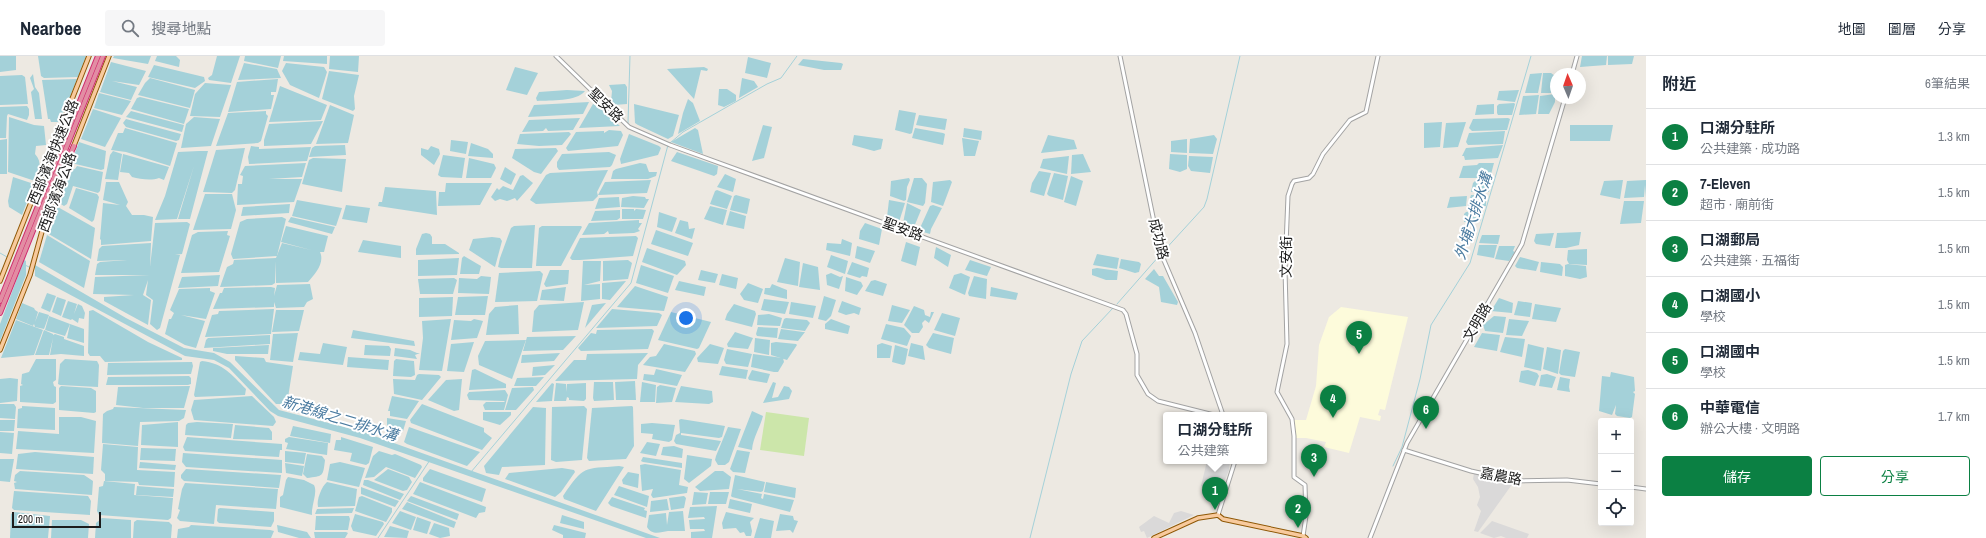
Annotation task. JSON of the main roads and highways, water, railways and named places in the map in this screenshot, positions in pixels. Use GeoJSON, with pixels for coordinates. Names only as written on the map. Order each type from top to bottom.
{"type":"FeatureCollection","features":[{"type":"Feature","properties":{"kind":"highway","name":"西部濱海快速公路"},"geometry":{"type":"LineString","coordinates":[[20,254],[98,56]]}},
{"type":"Feature","properties":{"kind":"highway","name":"西部濱海快速公路"},"geometry":{"type":"LineString","coordinates":[[20,254],[103,56]]}},
{"type":"Feature","properties":{"kind":"highway"},"geometry":{"type":"LineString","coordinates":[[0,313],[20,254],[74,146]]}},
{"type":"Feature","properties":{"kind":"highway"},"geometry":{"type":"LineString","coordinates":[[0,301],[15,268]]}},
{"type":"Feature","properties":{"kind":"main road","name":"西部濱海公路"},"geometry":{"type":"LineString","coordinates":[[0,281],[89,56]]}},
{"type":"Feature","properties":{"kind":"main road","name":"西部濱海公路"},"geometry":{"type":"LineString","coordinates":[[0,350],[30,275],[44,224],[109,56]]}},
{"type":"Feature","properties":{"kind":"main road"},"geometry":{"type":"LineString","coordinates":[[1154,538],[1198,518],[1218,515],[1223,519],[1305,537]]}},
{"type":"Feature","properties":{"kind":"water"},"geometry":{"type":"Polygon","coordinates":[[[0,56],[16,56],[16,70],[0,72],[0,56]]]}},
{"type":"Feature","properties":{"kind":"water"},"geometry":{"type":"Polygon","coordinates":[[[38,56],[86,56],[78,77],[44,78],[41,76],[38,56]]]}},
{"type":"Feature","properties":{"kind":"water"},"geometry":{"type":"Polygon","coordinates":[[[114,56],[151,56],[148,64],[113,58],[114,56]]]}},
{"type":"Feature","properties":{"kind":"water"},"geometry":{"type":"Polygon","coordinates":[[[157,56],[176,56],[180,60],[179,67],[155,61],[157,56]]]}},
{"type":"Feature","properties":{"kind":"water"},"geometry":{"type":"Polygon","coordinates":[[[217,56],[240,56],[231,83],[209,80],[208,78],[212,75],[217,56]]]}},
{"type":"Feature","properties":{"kind":"water"},"geometry":{"type":"Polygon","coordinates":[[[245,56],[281,56],[278,68],[244,61],[245,56]]]}},
{"type":"Feature","properties":{"kind":"water"},"geometry":{"type":"Polygon","coordinates":[[[284,56],[327,56],[327,64],[283,61],[284,56]]]}},
{"type":"Feature","properties":{"kind":"water"},"geometry":{"type":"Polygon","coordinates":[[[330,56],[359,56],[358,72],[329,69],[330,56]]]}},
{"type":"Feature","properties":{"kind":"water"},"geometry":{"type":"Polygon","coordinates":[[[1582,56],[1607,56],[1606,65],[1580,67],[1582,56]]]}},
{"type":"Feature","properties":{"kind":"water"},"geometry":{"type":"Polygon","coordinates":[[[1608,56],[1634,56],[1632,64],[1608,65],[1608,56]]]}},
{"type":"Feature","properties":{"kind":"water"},"geometry":{"type":"Polygon","coordinates":[[[748,57],[771,63],[767,78],[745,73],[748,57]]]}},
{"type":"Feature","properties":{"kind":"water"},"geometry":{"type":"Polygon","coordinates":[[[803,59],[843,64],[841,70],[824,70],[798,65],[803,59]]]}},
{"type":"Feature","properties":{"kind":"water"},"geometry":{"type":"Polygon","coordinates":[[[111,62],[146,71],[139,85],[112,81],[137,87],[131,100],[100,92],[111,62]]]}},
{"type":"Feature","properties":{"kind":"water"},"geometry":{"type":"Polygon","coordinates":[[[244,63],[277,69],[281,78],[238,80],[244,63]]]}},
{"type":"Feature","properties":{"kind":"water"},"geometry":{"type":"Polygon","coordinates":[[[286,63],[324,67],[327,72],[319,98],[290,85],[282,71],[286,63]]]}},
{"type":"Feature","properties":{"kind":"water"},"geometry":{"type":"Polygon","coordinates":[[[154,65],[204,77],[205,81],[195,88],[148,77],[154,65]]]}},
{"type":"Feature","properties":{"kind":"water"},"geometry":{"type":"Polygon","coordinates":[[[515,67],[538,73],[527,95],[506,90],[515,67]]]}},
{"type":"Feature","properties":{"kind":"water"},"geometry":{"type":"Polygon","coordinates":[[[704,67],[708,69],[707,71],[701,70],[694,99],[667,69],[704,67]]]}},
{"type":"Feature","properties":{"kind":"water"},"geometry":{"type":"Polygon","coordinates":[[[329,71],[359,75],[354,96],[355,109],[353,111],[322,99],[329,71]]]}},
{"type":"Feature","properties":{"kind":"water"},"geometry":{"type":"Polygon","coordinates":[[[1542,73],[1538,93],[1525,93],[1530,74],[1542,73]]]}},
{"type":"Feature","properties":{"kind":"water"},"geometry":{"type":"Polygon","coordinates":[[[1543,73],[1550,73],[1550,93],[1541,93],[1543,73]]]}},
{"type":"Feature","properties":{"kind":"water"},"geometry":{"type":"Polygon","coordinates":[[[33,74],[35,87],[39,93],[42,119],[35,119],[31,92],[34,89],[30,78],[33,74]]]}},
{"type":"Feature","properties":{"kind":"water"},"geometry":{"type":"Polygon","coordinates":[[[22,75],[25,77],[28,104],[0,105],[0,76],[22,75]]]}},
{"type":"Feature","properties":{"kind":"water"},"geometry":{"type":"Polygon","coordinates":[[[150,78],[195,90],[190,108],[138,95],[145,83],[150,78]]]}},
{"type":"Feature","properties":{"kind":"water"},"geometry":{"type":"Polygon","coordinates":[[[742,78],[754,81],[758,87],[739,98],[742,78]]]}},
{"type":"Feature","properties":{"kind":"water"},"geometry":{"type":"Polygon","coordinates":[[[77,79],[60,122],[51,122],[50,119],[48,119],[42,80],[77,79]]]}},
{"type":"Feature","properties":{"kind":"water"},"geometry":{"type":"Polygon","coordinates":[[[278,79],[276,92],[271,92],[271,95],[274,95],[271,109],[228,112],[237,82],[278,79]]]}},
{"type":"Feature","properties":{"kind":"water"},"geometry":{"type":"Polygon","coordinates":[[[205,83],[231,85],[220,117],[190,116],[195,94],[205,83]]]}},
{"type":"Feature","properties":{"kind":"water"},"geometry":{"type":"Polygon","coordinates":[[[625,84],[627,87],[627,104],[614,105],[611,102],[612,91],[609,85],[625,84]]]}},
{"type":"Feature","properties":{"kind":"water"},"geometry":{"type":"Polygon","coordinates":[[[280,86],[327,105],[321,120],[269,122],[280,86]]]}},
{"type":"Feature","properties":{"kind":"water"},"geometry":{"type":"Polygon","coordinates":[[[719,89],[727,89],[736,95],[736,101],[724,107],[718,105],[719,89]]]}},
{"type":"Feature","properties":{"kind":"water"},"geometry":{"type":"Polygon","coordinates":[[[567,90],[585,91],[581,95],[563,100],[537,101],[536,98],[539,92],[567,90]]]}},
{"type":"Feature","properties":{"kind":"water"},"geometry":{"type":"Polygon","coordinates":[[[1519,90],[1515,102],[1497,100],[1499,91],[1519,90]]]}},
{"type":"Feature","properties":{"kind":"water"},"geometry":{"type":"Polygon","coordinates":[[[99,93],[131,101],[122,115],[94,108],[99,93]]]}},
{"type":"Feature","properties":{"kind":"water"},"geometry":{"type":"Polygon","coordinates":[[[1539,95],[1536,114],[1519,115],[1523,96],[1539,95]]]}},
{"type":"Feature","properties":{"kind":"water"},"geometry":{"type":"Polygon","coordinates":[[[1550,95],[1550,104],[1554,104],[1549,114],[1538,114],[1540,96],[1550,95]]]}},
{"type":"Feature","properties":{"kind":"water"},"geometry":{"type":"Polygon","coordinates":[[[140,97],[189,109],[184,124],[131,109],[137,98],[140,97]]]}},
{"type":"Feature","properties":{"kind":"water"},"geometry":{"type":"Polygon","coordinates":[[[688,99],[693,103],[700,121],[678,134],[683,113],[688,99]]]}},
{"type":"Feature","properties":{"kind":"water"},"geometry":{"type":"Polygon","coordinates":[[[589,102],[583,114],[528,117],[534,105],[589,102]]]}},
{"type":"Feature","properties":{"kind":"water"},"geometry":{"type":"Polygon","coordinates":[[[1514,103],[1512,115],[1498,115],[1497,106],[1499,104],[1514,103]]]}},
{"type":"Feature","properties":{"kind":"water"},"geometry":{"type":"Polygon","coordinates":[[[593,104],[600,108],[620,126],[579,128],[593,104]]]}},
{"type":"Feature","properties":{"kind":"water"},"geometry":{"type":"Polygon","coordinates":[[[634,104],[679,115],[673,136],[668,139],[635,123],[634,104]]]}},
{"type":"Feature","properties":{"kind":"water"},"geometry":{"type":"Polygon","coordinates":[[[1494,104],[1494,114],[1475,115],[1477,105],[1494,104]]]}},
{"type":"Feature","properties":{"kind":"water"},"geometry":{"type":"Polygon","coordinates":[[[330,105],[354,115],[348,143],[316,144],[330,105]]]}},
{"type":"Feature","properties":{"kind":"water"},"geometry":{"type":"Polygon","coordinates":[[[27,106],[29,109],[29,115],[27,120],[8,114],[6,138],[0,138],[0,107],[27,106]]]}},
{"type":"Feature","properties":{"kind":"water"},"geometry":{"type":"Polygon","coordinates":[[[93,109],[121,118],[105,147],[81,139],[93,109]]]}},
{"type":"Feature","properties":{"kind":"water"},"geometry":{"type":"Polygon","coordinates":[[[899,110],[916,113],[912,133],[910,134],[895,130],[899,110]]]}},
{"type":"Feature","properties":{"kind":"water"},"geometry":{"type":"Polygon","coordinates":[[[131,111],[184,125],[182,132],[126,117],[131,111]]]}},
{"type":"Feature","properties":{"kind":"water"},"geometry":{"type":"Polygon","coordinates":[[[266,111],[268,116],[261,141],[258,143],[216,146],[228,113],[266,111]]]}},
{"type":"Feature","properties":{"kind":"water"},"geometry":{"type":"Polygon","coordinates":[[[919,115],[947,119],[945,130],[916,125],[919,115]]]}},
{"type":"Feature","properties":{"kind":"water"},"geometry":{"type":"Polygon","coordinates":[[[9,117],[34,125],[44,126],[46,145],[36,146],[35,154],[39,161],[40,167],[35,181],[8,172],[9,117]]]}},
{"type":"Feature","properties":{"kind":"water"},"geometry":{"type":"Polygon","coordinates":[[[194,117],[220,119],[211,146],[181,148],[186,124],[194,117]]]}},
{"type":"Feature","properties":{"kind":"water"},"geometry":{"type":"Polygon","coordinates":[[[580,118],[573,130],[548,131],[546,128],[543,131],[522,132],[529,120],[580,118]]]}},
{"type":"Feature","properties":{"kind":"water"},"geometry":{"type":"Polygon","coordinates":[[[126,119],[181,134],[179,140],[176,141],[126,127],[123,123],[126,119]]]}},
{"type":"Feature","properties":{"kind":"water"},"geometry":{"type":"Polygon","coordinates":[[[1473,119],[1510,119],[1507,130],[1472,131],[1469,128],[1473,119]]]}},
{"type":"Feature","properties":{"kind":"water"},"geometry":{"type":"Polygon","coordinates":[[[323,121],[311,144],[264,146],[264,140],[269,124],[323,121]]]}},
{"type":"Feature","properties":{"kind":"water"},"geometry":{"type":"Polygon","coordinates":[[[1442,122],[1440,147],[1424,148],[1424,123],[1442,122]]]}},
{"type":"Feature","properties":{"kind":"water"},"geometry":{"type":"Polygon","coordinates":[[[1466,122],[1458,147],[1443,148],[1446,123],[1466,122]]]}},
{"type":"Feature","properties":{"kind":"water"},"geometry":{"type":"Polygon","coordinates":[[[763,125],[772,127],[764,158],[752,161],[763,125]]]}},
{"type":"Feature","properties":{"kind":"water"},"geometry":{"type":"Polygon","coordinates":[[[1570,125],[1613,125],[1610,141],[1570,141],[1570,125]]]}},
{"type":"Feature","properties":{"kind":"water"},"geometry":{"type":"Polygon","coordinates":[[[125,128],[177,143],[170,166],[126,152],[111,150],[118,133],[123,133],[125,128]]]}},
{"type":"Feature","properties":{"kind":"water"},"geometry":{"type":"Polygon","coordinates":[[[695,128],[698,130],[703,154],[671,142],[695,128]]]}},
{"type":"Feature","properties":{"kind":"water"},"geometry":{"type":"Polygon","coordinates":[[[915,128],[945,134],[943,145],[912,138],[915,128]]]}},
{"type":"Feature","properties":{"kind":"water"},"geometry":{"type":"Polygon","coordinates":[[[964,128],[982,131],[981,140],[963,137],[964,128]]]}},
{"type":"Feature","properties":{"kind":"water"},"geometry":{"type":"Polygon","coordinates":[[[609,130],[621,131],[623,135],[618,146],[568,151],[566,148],[576,132],[604,131],[604,133],[609,130]]]}},
{"type":"Feature","properties":{"kind":"water"},"geometry":{"type":"Polygon","coordinates":[[[1505,131],[1503,144],[1468,145],[1466,142],[1469,133],[1505,131]]]}},
{"type":"Feature","properties":{"kind":"water"},"geometry":{"type":"Polygon","coordinates":[[[569,132],[571,134],[562,145],[539,146],[517,144],[520,134],[569,132]]]}},
{"type":"Feature","properties":{"kind":"water"},"geometry":{"type":"Polygon","coordinates":[[[629,134],[659,146],[661,148],[658,155],[621,164],[620,159],[629,134]]]}},
{"type":"Feature","properties":{"kind":"water"},"geometry":{"type":"Polygon","coordinates":[[[854,135],[883,139],[881,149],[874,151],[852,145],[854,135]]]}},
{"type":"Feature","properties":{"kind":"water"},"geometry":{"type":"Polygon","coordinates":[[[1048,135],[1074,140],[1077,149],[1041,153],[1048,135]]]}},
{"type":"Feature","properties":{"kind":"water"},"geometry":{"type":"Polygon","coordinates":[[[1214,135],[1217,139],[1213,154],[1189,153],[1190,139],[1214,135]]]}},
{"type":"Feature","properties":{"kind":"water"},"geometry":{"type":"Polygon","coordinates":[[[962,138],[979,141],[975,156],[964,156],[962,138]]]}},
{"type":"Feature","properties":{"kind":"water"},"geometry":{"type":"Polygon","coordinates":[[[7,139],[7,174],[0,174],[0,140],[7,139]]]}},
{"type":"Feature","properties":{"kind":"water"},"geometry":{"type":"Polygon","coordinates":[[[1187,139],[1187,153],[1171,152],[1171,141],[1187,139]]]}},
{"type":"Feature","properties":{"kind":"water"},"geometry":{"type":"Polygon","coordinates":[[[451,140],[468,142],[466,154],[450,151],[451,140]]]}},
{"type":"Feature","properties":{"kind":"water"},"geometry":{"type":"Polygon","coordinates":[[[79,142],[106,151],[104,169],[101,170],[71,163],[79,142]]]}},
{"type":"Feature","properties":{"kind":"water"},"geometry":{"type":"Polygon","coordinates":[[[471,143],[488,149],[493,154],[493,158],[468,156],[471,143]]]}},
{"type":"Feature","properties":{"kind":"water"},"geometry":{"type":"Polygon","coordinates":[[[345,145],[346,155],[309,157],[312,148],[315,146],[345,145]]]}},
{"type":"Feature","properties":{"kind":"water"},"geometry":{"type":"Polygon","coordinates":[[[1503,145],[1498,158],[1465,160],[1464,156],[1462,156],[1466,148],[1503,145]]]}},
{"type":"Feature","properties":{"kind":"water"},"geometry":{"type":"Polygon","coordinates":[[[251,146],[259,147],[259,149],[311,147],[307,161],[249,164],[248,157],[251,146]]]}},
{"type":"Feature","properties":{"kind":"water"},"geometry":{"type":"Polygon","coordinates":[[[431,146],[439,149],[440,154],[434,165],[421,155],[421,148],[428,150],[431,146]]]}},
{"type":"Feature","properties":{"kind":"water"},"geometry":{"type":"Polygon","coordinates":[[[245,148],[235,190],[232,193],[203,192],[216,150],[245,148]]]}},
{"type":"Feature","properties":{"kind":"water"},"geometry":{"type":"Polygon","coordinates":[[[556,148],[558,151],[541,174],[534,172],[512,158],[515,149],[556,148]]]}},
{"type":"Feature","properties":{"kind":"water"},"geometry":{"type":"Polygon","coordinates":[[[113,151],[122,154],[118,180],[105,179],[110,155],[113,151]]]}},
{"type":"Feature","properties":{"kind":"water"},"geometry":{"type":"Polygon","coordinates":[[[208,151],[190,219],[178,219],[194,166],[177,219],[155,220],[165,196],[178,152],[208,151]]]}},
{"type":"Feature","properties":{"kind":"water"},"geometry":{"type":"Polygon","coordinates":[[[609,152],[616,155],[610,167],[559,170],[557,167],[557,162],[562,154],[609,152]]]}},
{"type":"Feature","properties":{"kind":"water"},"geometry":{"type":"Polygon","coordinates":[[[677,152],[718,166],[717,174],[714,176],[671,161],[677,152]]]}},
{"type":"Feature","properties":{"kind":"water"},"geometry":{"type":"Polygon","coordinates":[[[123,154],[169,167],[164,180],[159,178],[149,180],[132,177],[129,173],[120,172],[123,154]]]}},
{"type":"Feature","properties":{"kind":"water"},"geometry":{"type":"Polygon","coordinates":[[[1083,154],[1091,172],[1071,174],[1072,155],[1083,154]]]}},
{"type":"Feature","properties":{"kind":"water"},"geometry":{"type":"Polygon","coordinates":[[[1170,154],[1187,155],[1187,169],[1180,172],[1169,169],[1170,154]]]}},
{"type":"Feature","properties":{"kind":"water"},"geometry":{"type":"Polygon","coordinates":[[[443,155],[465,158],[462,178],[441,177],[438,175],[443,155]]]}},
{"type":"Feature","properties":{"kind":"water"},"geometry":{"type":"Polygon","coordinates":[[[1069,156],[1067,174],[1040,168],[1043,159],[1069,156]]]}},
{"type":"Feature","properties":{"kind":"water"},"geometry":{"type":"Polygon","coordinates":[[[1189,156],[1213,157],[1210,173],[1191,171],[1188,166],[1189,156]]]}},
{"type":"Feature","properties":{"kind":"water"},"geometry":{"type":"Polygon","coordinates":[[[313,158],[346,159],[342,192],[302,184],[309,160],[313,158]]]}},
{"type":"Feature","properties":{"kind":"water"},"geometry":{"type":"Polygon","coordinates":[[[469,158],[494,164],[496,168],[491,178],[466,178],[469,158]]]}},
{"type":"Feature","properties":{"kind":"water"},"geometry":{"type":"Polygon","coordinates":[[[306,163],[302,177],[269,179],[302,179],[294,202],[237,205],[238,184],[242,184],[243,176],[240,175],[245,166],[306,163]]]}},
{"type":"Feature","properties":{"kind":"water"},"geometry":{"type":"Polygon","coordinates":[[[640,163],[646,164],[649,172],[657,172],[656,176],[648,179],[611,179],[613,171],[616,169],[640,163]]]}},
{"type":"Feature","properties":{"kind":"water"},"geometry":{"type":"Polygon","coordinates":[[[1479,163],[1494,163],[1490,178],[1459,178],[1463,166],[1477,165],[1479,163]]]}},
{"type":"Feature","properties":{"kind":"water"},"geometry":{"type":"Polygon","coordinates":[[[77,166],[103,172],[100,191],[98,193],[73,186],[67,204],[64,206],[56,201],[69,170],[75,169],[77,166]]]}},
{"type":"Feature","properties":{"kind":"water"},"geometry":{"type":"Polygon","coordinates":[[[505,167],[516,174],[511,185],[500,179],[505,167]]]}},
{"type":"Feature","properties":{"kind":"water"},"geometry":{"type":"Polygon","coordinates":[[[608,170],[597,192],[598,196],[593,201],[536,204],[530,200],[546,175],[550,173],[608,170]]]}},
{"type":"Feature","properties":{"kind":"water"},"geometry":{"type":"Polygon","coordinates":[[[1039,171],[1051,173],[1044,196],[1030,192],[1032,183],[1039,171]]]}},
{"type":"Feature","properties":{"kind":"water"},"geometry":{"type":"Polygon","coordinates":[[[1054,173],[1068,176],[1063,200],[1047,194],[1054,173]]]}},
{"type":"Feature","properties":{"kind":"water"},"geometry":{"type":"Polygon","coordinates":[[[725,174],[736,179],[733,192],[717,187],[725,174]]]}},
{"type":"Feature","properties":{"kind":"water"},"geometry":{"type":"Polygon","coordinates":[[[523,175],[533,183],[517,201],[515,198],[507,201],[500,199],[495,201],[491,197],[497,188],[499,190],[503,186],[513,190],[520,176],[523,175]]]}},
{"type":"Feature","properties":{"kind":"water"},"geometry":{"type":"Polygon","coordinates":[[[1071,176],[1083,181],[1076,206],[1064,202],[1071,176]]]}},
{"type":"Feature","properties":{"kind":"water"},"geometry":{"type":"Polygon","coordinates":[[[13,177],[34,184],[22,215],[9,207],[8,201],[13,177]]]}},
{"type":"Feature","properties":{"kind":"water"},"geometry":{"type":"Polygon","coordinates":[[[909,178],[910,180],[907,187],[906,200],[904,201],[890,196],[891,181],[909,178]]]}},
{"type":"Feature","properties":{"kind":"water"},"geometry":{"type":"Polygon","coordinates":[[[914,178],[922,178],[927,184],[925,203],[923,206],[907,202],[914,178]]]}},
{"type":"Feature","properties":{"kind":"water"},"geometry":{"type":"Polygon","coordinates":[[[651,180],[647,193],[598,195],[605,182],[651,180]]]}},
{"type":"Feature","properties":{"kind":"water"},"geometry":{"type":"Polygon","coordinates":[[[950,180],[952,182],[943,206],[931,202],[933,182],[950,180]]]}},
{"type":"Feature","properties":{"kind":"water"},"geometry":{"type":"Polygon","coordinates":[[[1623,180],[1620,199],[1600,195],[1604,181],[1623,180]]]}},
{"type":"Feature","properties":{"kind":"water"},"geometry":{"type":"Polygon","coordinates":[[[1646,180],[1646,198],[1645,185],[1644,197],[1624,198],[1627,181],[1646,180]]]}},
{"type":"Feature","properties":{"kind":"water"},"geometry":{"type":"Polygon","coordinates":[[[1475,181],[1490,181],[1489,192],[1471,192],[1475,181]]]}},
{"type":"Feature","properties":{"kind":"water"},"geometry":{"type":"Polygon","coordinates":[[[106,182],[119,182],[128,202],[126,206],[132,215],[153,217],[151,241],[101,245],[100,239],[103,203],[120,205],[103,200],[106,182]]]}},
{"type":"Feature","properties":{"kind":"water"},"geometry":{"type":"Polygon","coordinates":[[[446,183],[492,183],[480,205],[438,206],[439,192],[445,192],[446,183]]]}},
{"type":"Feature","properties":{"kind":"water"},"geometry":{"type":"Polygon","coordinates":[[[385,187],[436,191],[437,215],[378,206],[379,202],[382,202],[385,187]]]}},
{"type":"Feature","properties":{"kind":"water"},"geometry":{"type":"Polygon","coordinates":[[[76,188],[97,194],[99,197],[94,220],[92,222],[69,208],[76,188]]]}},
{"type":"Feature","properties":{"kind":"water"},"geometry":{"type":"Polygon","coordinates":[[[717,190],[732,196],[727,209],[710,204],[715,191],[717,190]]]}},
{"type":"Feature","properties":{"kind":"water"},"geometry":{"type":"Polygon","coordinates":[[[205,194],[232,194],[236,210],[231,229],[193,230],[205,194]]]}},
{"type":"Feature","properties":{"kind":"water"},"geometry":{"type":"Polygon","coordinates":[[[736,195],[750,199],[747,214],[730,210],[734,196],[736,195]]]}},
{"type":"Feature","properties":{"kind":"water"},"geometry":{"type":"Polygon","coordinates":[[[1471,195],[1486,195],[1486,206],[1467,208],[1471,195]]]}},
{"type":"Feature","properties":{"kind":"water"},"geometry":{"type":"Polygon","coordinates":[[[633,196],[645,197],[646,199],[649,199],[644,208],[621,207],[622,198],[633,196]]]}},
{"type":"Feature","properties":{"kind":"water"},"geometry":{"type":"Polygon","coordinates":[[[1467,196],[1466,206],[1447,208],[1450,197],[1467,196]]]}},
{"type":"Feature","properties":{"kind":"water"},"geometry":{"type":"Polygon","coordinates":[[[619,197],[620,207],[595,209],[599,198],[619,197]]]}},
{"type":"Feature","properties":{"kind":"water"},"geometry":{"type":"Polygon","coordinates":[[[297,200],[342,208],[336,226],[292,216],[297,200]]]}},
{"type":"Feature","properties":{"kind":"water"},"geometry":{"type":"Polygon","coordinates":[[[889,200],[905,203],[899,222],[887,217],[889,200]]]}},
{"type":"Feature","properties":{"kind":"water"},"geometry":{"type":"Polygon","coordinates":[[[1624,201],[1644,201],[1641,223],[1620,224],[1624,201]]]}},
{"type":"Feature","properties":{"kind":"water"},"geometry":{"type":"Polygon","coordinates":[[[907,203],[921,210],[914,227],[903,223],[907,203]]]}},
{"type":"Feature","properties":{"kind":"water"},"geometry":{"type":"Polygon","coordinates":[[[290,204],[289,213],[241,216],[243,207],[290,204]]]}},
{"type":"Feature","properties":{"kind":"water"},"geometry":{"type":"Polygon","coordinates":[[[346,205],[370,208],[367,223],[342,219],[346,205]]]}},
{"type":"Feature","properties":{"kind":"water"},"geometry":{"type":"Polygon","coordinates":[[[933,205],[942,208],[930,234],[920,231],[920,228],[930,206],[933,205]]]}},
{"type":"Feature","properties":{"kind":"water"},"geometry":{"type":"Polygon","coordinates":[[[56,206],[95,228],[91,259],[47,233],[54,207],[56,206]]]}},
{"type":"Feature","properties":{"kind":"water"},"geometry":{"type":"Polygon","coordinates":[[[710,206],[727,210],[723,225],[704,219],[710,206]]]}},
{"type":"Feature","properties":{"kind":"water"},"geometry":{"type":"Polygon","coordinates":[[[622,209],[634,209],[634,211],[636,209],[646,210],[643,219],[622,219],[622,209]]]}},
{"type":"Feature","properties":{"kind":"water"},"geometry":{"type":"Polygon","coordinates":[[[620,210],[620,218],[617,220],[591,221],[595,211],[620,210]]]}},
{"type":"Feature","properties":{"kind":"water"},"geometry":{"type":"Polygon","coordinates":[[[730,211],[746,216],[744,229],[726,225],[730,211]]]}},
{"type":"Feature","properties":{"kind":"water"},"geometry":{"type":"Polygon","coordinates":[[[1481,211],[1481,221],[1464,222],[1464,214],[1466,212],[1481,211]]]}},
{"type":"Feature","properties":{"kind":"water"},"geometry":{"type":"Polygon","coordinates":[[[659,212],[677,218],[672,232],[657,227],[659,212]]]}},
{"type":"Feature","properties":{"kind":"water"},"geometry":{"type":"Polygon","coordinates":[[[282,217],[286,219],[277,256],[233,259],[231,254],[240,222],[247,219],[282,217]]]}},
{"type":"Feature","properties":{"kind":"water"},"geometry":{"type":"Polygon","coordinates":[[[291,217],[335,227],[332,234],[288,222],[291,217]]]}},
{"type":"Feature","properties":{"kind":"water"},"geometry":{"type":"Polygon","coordinates":[[[639,220],[639,223],[642,223],[638,229],[640,231],[634,233],[609,234],[608,231],[604,234],[582,235],[589,223],[639,220]]]}},
{"type":"Feature","properties":{"kind":"water"},"geometry":{"type":"Polygon","coordinates":[[[680,220],[688,222],[689,229],[695,228],[692,239],[675,233],[680,220]]]}},
{"type":"Feature","properties":{"kind":"water"},"geometry":{"type":"Polygon","coordinates":[[[187,222],[190,224],[182,254],[175,255],[180,255],[160,328],[157,330],[150,324],[153,300],[146,295],[148,280],[143,295],[151,300],[148,325],[104,301],[104,297],[134,295],[93,294],[95,277],[150,275],[95,275],[97,264],[100,262],[127,260],[97,261],[99,249],[102,246],[151,243],[150,267],[155,223],[187,222]]]}},
{"type":"Feature","properties":{"kind":"water"},"geometry":{"type":"Polygon","coordinates":[[[865,223],[882,229],[879,245],[859,239],[860,231],[865,223]]]}},
{"type":"Feature","properties":{"kind":"water"},"geometry":{"type":"Polygon","coordinates":[[[535,225],[532,268],[498,267],[511,228],[514,226],[535,225]]]}},
{"type":"Feature","properties":{"kind":"water"},"geometry":{"type":"Polygon","coordinates":[[[286,226],[328,236],[324,252],[320,252],[320,264],[308,282],[276,283],[276,261],[275,283],[272,285],[220,287],[227,267],[233,264],[234,260],[276,258],[282,243],[311,250],[281,242],[286,226]]]}},
{"type":"Feature","properties":{"kind":"water"},"geometry":{"type":"Polygon","coordinates":[[[542,226],[582,227],[561,266],[536,266],[539,228],[542,226]]]}},
{"type":"Feature","properties":{"kind":"water"},"geometry":{"type":"Polygon","coordinates":[[[656,230],[693,243],[688,256],[651,244],[656,230]]]}},
{"type":"Feature","properties":{"kind":"water"},"geometry":{"type":"Polygon","coordinates":[[[228,231],[227,235],[230,236],[219,272],[181,273],[192,235],[198,232],[228,231]]]}},
{"type":"Feature","properties":{"kind":"water"},"geometry":{"type":"Polygon","coordinates":[[[1581,232],[1579,245],[1566,248],[1555,248],[1557,233],[1581,232]]]}},
{"type":"Feature","properties":{"kind":"water"},"geometry":{"type":"Polygon","coordinates":[[[1554,233],[1550,246],[1536,244],[1534,241],[1536,234],[1554,233]]]}},
{"type":"Feature","properties":{"kind":"water"},"geometry":{"type":"Polygon","coordinates":[[[422,234],[430,234],[432,237],[432,244],[445,244],[459,254],[416,255],[416,249],[422,234]]]}},
{"type":"Feature","properties":{"kind":"water"},"geometry":{"type":"Polygon","coordinates":[[[47,235],[90,261],[84,288],[39,262],[47,235]]]}},
{"type":"Feature","properties":{"kind":"water"},"geometry":{"type":"Polygon","coordinates":[[[1482,235],[1500,235],[1498,244],[1479,243],[1482,235]]]}},
{"type":"Feature","properties":{"kind":"water"},"geometry":{"type":"Polygon","coordinates":[[[636,236],[638,238],[633,256],[580,260],[572,260],[570,258],[580,238],[636,236]]]}},
{"type":"Feature","properties":{"kind":"water"},"geometry":{"type":"Polygon","coordinates":[[[492,237],[500,238],[502,241],[495,267],[469,250],[473,239],[492,237]]]}},
{"type":"Feature","properties":{"kind":"water"},"geometry":{"type":"Polygon","coordinates":[[[842,239],[852,243],[850,256],[826,250],[827,243],[841,244],[842,239]]]}},
{"type":"Feature","properties":{"kind":"water"},"geometry":{"type":"Polygon","coordinates":[[[363,240],[401,246],[401,258],[358,252],[363,240]]]}},
{"type":"Feature","properties":{"kind":"water"},"geometry":{"type":"Polygon","coordinates":[[[906,242],[920,247],[916,266],[901,261],[906,242]]]}},
{"type":"Feature","properties":{"kind":"water"},"geometry":{"type":"Polygon","coordinates":[[[1479,245],[1497,245],[1494,258],[1477,255],[1479,245]]]}},
{"type":"Feature","properties":{"kind":"water"},"geometry":{"type":"Polygon","coordinates":[[[857,246],[875,251],[870,263],[855,258],[857,246]]]}},
{"type":"Feature","properties":{"kind":"water"},"geometry":{"type":"Polygon","coordinates":[[[1499,246],[1515,246],[1513,251],[1515,252],[1509,261],[1495,259],[1499,246]]]}},
{"type":"Feature","properties":{"kind":"water"},"geometry":{"type":"Polygon","coordinates":[[[936,247],[951,255],[948,267],[934,258],[936,247]]]}},
{"type":"Feature","properties":{"kind":"water"},"geometry":{"type":"Polygon","coordinates":[[[647,248],[685,261],[686,265],[677,275],[642,262],[647,248]]]}},
{"type":"Feature","properties":{"kind":"water"},"geometry":{"type":"Polygon","coordinates":[[[1587,249],[1587,265],[1569,264],[1567,260],[1568,250],[1587,249]]]}},
{"type":"Feature","properties":{"kind":"water"},"geometry":{"type":"Polygon","coordinates":[[[1097,254],[1119,258],[1117,269],[1093,265],[1097,254]]]}},
{"type":"Feature","properties":{"kind":"water"},"geometry":{"type":"Polygon","coordinates":[[[831,255],[848,261],[845,274],[827,267],[831,255]]]}},
{"type":"Feature","properties":{"kind":"water"},"geometry":{"type":"Polygon","coordinates":[[[464,256],[481,266],[479,274],[460,274],[462,258],[464,256]]]}},
{"type":"Feature","properties":{"kind":"water"},"geometry":{"type":"Polygon","coordinates":[[[1520,257],[1539,262],[1536,271],[1517,268],[1515,266],[1520,257]]]}},
{"type":"Feature","properties":{"kind":"water"},"geometry":{"type":"Polygon","coordinates":[[[459,258],[457,275],[418,276],[418,260],[459,258]]]}},
{"type":"Feature","properties":{"kind":"water"},"geometry":{"type":"Polygon","coordinates":[[[785,258],[800,262],[798,286],[777,282],[785,258]]]}},
{"type":"Feature","properties":{"kind":"water"},"geometry":{"type":"Polygon","coordinates":[[[1121,259],[1139,262],[1141,264],[1139,272],[1135,273],[1119,268],[1121,259]]]}},
{"type":"Feature","properties":{"kind":"water"},"geometry":{"type":"Polygon","coordinates":[[[24,260],[26,261],[26,275],[0,341],[0,324],[24,260]]]}},
{"type":"Feature","properties":{"kind":"water"},"geometry":{"type":"Polygon","coordinates":[[[628,260],[632,263],[628,279],[603,281],[603,261],[628,260]]]}},
{"type":"Feature","properties":{"kind":"water"},"geometry":{"type":"Polygon","coordinates":[[[970,260],[991,267],[987,276],[965,270],[970,260]]]}},
{"type":"Feature","properties":{"kind":"water"},"geometry":{"type":"Polygon","coordinates":[[[583,261],[601,261],[600,281],[584,285],[600,284],[600,299],[581,301],[583,261]]]}},
{"type":"Feature","properties":{"kind":"water"},"geometry":{"type":"Polygon","coordinates":[[[852,262],[869,268],[867,277],[862,276],[860,278],[847,274],[852,262]]]}},
{"type":"Feature","properties":{"kind":"water"},"geometry":{"type":"Polygon","coordinates":[[[1541,262],[1560,264],[1563,267],[1562,276],[1540,272],[1541,262]]]}},
{"type":"Feature","properties":{"kind":"water"},"geometry":{"type":"Polygon","coordinates":[[[803,263],[818,267],[820,290],[799,287],[803,263]]]}},
{"type":"Feature","properties":{"kind":"water"},"geometry":{"type":"Polygon","coordinates":[[[35,265],[126,318],[184,348],[214,353],[230,362],[279,410],[363,432],[660,538],[646,538],[360,438],[278,416],[270,411],[229,368],[214,360],[185,356],[35,276],[35,265]]]}},
{"type":"Feature","properties":{"kind":"water"},"geometry":{"type":"Polygon","coordinates":[[[641,265],[674,276],[668,293],[636,283],[641,265]]]}},
{"type":"Feature","properties":{"kind":"water"},"geometry":{"type":"Polygon","coordinates":[[[1565,265],[1586,266],[1587,277],[1580,279],[1565,276],[1565,265]]]}},
{"type":"Feature","properties":{"kind":"water"},"geometry":{"type":"Polygon","coordinates":[[[1097,268],[1118,271],[1117,280],[1106,280],[1092,275],[1092,269],[1097,268]]]}},
{"type":"Feature","properties":{"kind":"water"},"geometry":{"type":"Polygon","coordinates":[[[1154,269],[1159,276],[1163,276],[1178,302],[1177,305],[1161,302],[1159,287],[1145,279],[1154,269]]]}},
{"type":"Feature","properties":{"kind":"water"},"geometry":{"type":"Polygon","coordinates":[[[550,270],[569,270],[568,284],[546,287],[544,284],[550,270]]]}},
{"type":"Feature","properties":{"kind":"water"},"geometry":{"type":"Polygon","coordinates":[[[701,270],[718,274],[715,283],[698,280],[701,270]]]}},
{"type":"Feature","properties":{"kind":"water"},"geometry":{"type":"Polygon","coordinates":[[[540,271],[543,274],[537,301],[495,302],[499,273],[540,271]]]}},
{"type":"Feature","properties":{"kind":"water"},"geometry":{"type":"Polygon","coordinates":[[[831,273],[840,277],[843,276],[839,289],[827,285],[826,275],[831,273]]]}},
{"type":"Feature","properties":{"kind":"water"},"geometry":{"type":"Polygon","coordinates":[[[961,273],[970,277],[965,295],[949,288],[954,275],[961,273]]]}},
{"type":"Feature","properties":{"kind":"water"},"geometry":{"type":"Polygon","coordinates":[[[722,274],[738,278],[736,289],[719,285],[722,274]]]}},
{"type":"Feature","properties":{"kind":"water"},"geometry":{"type":"Polygon","coordinates":[[[220,275],[218,286],[178,288],[182,277],[220,275]]]}},
{"type":"Feature","properties":{"kind":"water"},"geometry":{"type":"Polygon","coordinates":[[[481,276],[491,277],[489,294],[458,293],[459,278],[477,279],[481,276]]]}},
{"type":"Feature","properties":{"kind":"water"},"geometry":{"type":"Polygon","coordinates":[[[974,276],[987,279],[986,299],[969,296],[968,293],[974,276]]]}},
{"type":"Feature","properties":{"kind":"water"},"geometry":{"type":"Polygon","coordinates":[[[846,277],[861,282],[863,286],[857,295],[845,291],[846,277]]]}},
{"type":"Feature","properties":{"kind":"water"},"geometry":{"type":"Polygon","coordinates":[[[454,278],[457,280],[453,294],[420,294],[418,279],[454,278]]]}},
{"type":"Feature","properties":{"kind":"water"},"geometry":{"type":"Polygon","coordinates":[[[875,280],[887,284],[883,296],[865,291],[871,281],[875,280]]]}},
{"type":"Feature","properties":{"kind":"water"},"geometry":{"type":"Polygon","coordinates":[[[626,281],[610,300],[602,299],[602,283],[626,281]]]}},
{"type":"Feature","properties":{"kind":"water"},"geometry":{"type":"Polygon","coordinates":[[[679,281],[706,287],[704,296],[675,290],[679,281]]]}},
{"type":"Feature","properties":{"kind":"water"},"geometry":{"type":"Polygon","coordinates":[[[748,283],[763,289],[758,303],[744,300],[740,294],[748,283]]]}},
{"type":"Feature","properties":{"kind":"water"},"geometry":{"type":"Polygon","coordinates":[[[310,284],[313,299],[307,302],[304,307],[276,308],[274,302],[274,307],[213,309],[220,293],[222,293],[224,288],[271,287],[275,288],[274,296],[277,285],[310,284]]]}},
{"type":"Feature","properties":{"kind":"water"},"geometry":{"type":"Polygon","coordinates":[[[772,284],[787,290],[787,299],[764,294],[765,288],[770,288],[772,284]]]}},
{"type":"Feature","properties":{"kind":"water"},"geometry":{"type":"Polygon","coordinates":[[[635,286],[668,297],[664,311],[617,307],[635,286]]]}},
{"type":"Feature","properties":{"kind":"water"},"geometry":{"type":"Polygon","coordinates":[[[566,287],[564,301],[540,300],[542,290],[566,287]]]}},
{"type":"Feature","properties":{"kind":"water"},"geometry":{"type":"Polygon","coordinates":[[[991,287],[1018,293],[1016,300],[990,296],[991,287]]]}},
{"type":"Feature","properties":{"kind":"water"},"geometry":{"type":"Polygon","coordinates":[[[210,288],[210,291],[215,293],[206,319],[181,315],[205,321],[196,348],[185,345],[165,334],[169,319],[171,319],[174,313],[170,310],[179,289],[210,288]]]}},
{"type":"Feature","properties":{"kind":"water"},"geometry":{"type":"Polygon","coordinates":[[[47,293],[56,296],[50,312],[41,308],[47,293]]]}},
{"type":"Feature","properties":{"kind":"water"},"geometry":{"type":"Polygon","coordinates":[[[488,296],[485,315],[455,315],[458,297],[488,296]]]}},
{"type":"Feature","properties":{"kind":"water"},"geometry":{"type":"Polygon","coordinates":[[[824,296],[836,300],[831,316],[826,321],[818,319],[824,296]]]}},
{"type":"Feature","properties":{"kind":"water"},"geometry":{"type":"Polygon","coordinates":[[[57,297],[66,300],[61,316],[52,312],[57,297]]]}},
{"type":"Feature","properties":{"kind":"water"},"geometry":{"type":"Polygon","coordinates":[[[453,297],[452,316],[419,317],[419,298],[453,297]]]}},
{"type":"Feature","properties":{"kind":"water"},"geometry":{"type":"Polygon","coordinates":[[[1499,298],[1513,303],[1512,313],[1491,311],[1499,298]]]}},
{"type":"Feature","properties":{"kind":"water"},"geometry":{"type":"Polygon","coordinates":[[[764,299],[789,302],[785,314],[761,310],[764,299]]]}},
{"type":"Feature","properties":{"kind":"water"},"geometry":{"type":"Polygon","coordinates":[[[68,301],[77,304],[74,314],[78,304],[82,306],[85,313],[84,319],[79,318],[78,323],[72,319],[62,317],[68,301]]]}},
{"type":"Feature","properties":{"kind":"water"},"geometry":{"type":"Polygon","coordinates":[[[842,301],[861,308],[859,315],[854,313],[846,315],[838,312],[842,301]]]}},
{"type":"Feature","properties":{"kind":"water"},"geometry":{"type":"Polygon","coordinates":[[[1518,301],[1532,303],[1530,317],[1514,315],[1518,301]]]}},
{"type":"Feature","properties":{"kind":"water"},"geometry":{"type":"Polygon","coordinates":[[[584,302],[578,330],[532,332],[534,311],[539,305],[584,302]]]}},
{"type":"Feature","properties":{"kind":"water"},"geometry":{"type":"Polygon","coordinates":[[[791,302],[816,306],[813,318],[789,314],[791,302]]]}},
{"type":"Feature","properties":{"kind":"water"},"geometry":{"type":"Polygon","coordinates":[[[22,303],[34,308],[38,312],[35,322],[39,312],[49,315],[44,329],[35,327],[34,324],[33,326],[16,319],[22,303]]]}},
{"type":"Feature","properties":{"kind":"water"},"geometry":{"type":"Polygon","coordinates":[[[606,303],[585,328],[592,305],[606,303]]]}},
{"type":"Feature","properties":{"kind":"water"},"geometry":{"type":"Polygon","coordinates":[[[734,304],[755,311],[756,314],[752,327],[725,320],[734,304]]]}},
{"type":"Feature","properties":{"kind":"water"},"geometry":{"type":"Polygon","coordinates":[[[1535,304],[1561,308],[1556,322],[1532,319],[1535,304]]]}},
{"type":"Feature","properties":{"kind":"water"},"geometry":{"type":"Polygon","coordinates":[[[518,305],[519,334],[486,335],[489,314],[495,307],[518,305]]]}},
{"type":"Feature","properties":{"kind":"water"},"geometry":{"type":"Polygon","coordinates":[[[892,305],[910,310],[902,323],[888,321],[892,305]]]}},
{"type":"Feature","properties":{"kind":"water"},"geometry":{"type":"Polygon","coordinates":[[[914,306],[924,310],[925,315],[930,317],[931,312],[934,312],[929,323],[925,320],[922,323],[923,327],[919,333],[912,333],[904,325],[914,306]]]}},
{"type":"Feature","properties":{"kind":"water"},"geometry":{"type":"Polygon","coordinates":[[[274,309],[271,334],[205,337],[212,315],[218,314],[219,311],[274,309]]]}},
{"type":"Feature","properties":{"kind":"water"},"geometry":{"type":"Polygon","coordinates":[[[612,309],[659,313],[662,315],[657,326],[596,328],[612,309]]]}},
{"type":"Feature","properties":{"kind":"water"},"geometry":{"type":"Polygon","coordinates":[[[93,310],[148,342],[182,358],[182,360],[105,362],[100,356],[90,356],[88,353],[89,311],[93,310]]]}},
{"type":"Feature","properties":{"kind":"water"},"geometry":{"type":"Polygon","coordinates":[[[276,310],[304,310],[299,331],[272,332],[276,310]]]}},
{"type":"Feature","properties":{"kind":"water"},"geometry":{"type":"Polygon","coordinates":[[[671,312],[711,322],[699,348],[697,349],[658,340],[671,312]]]}},
{"type":"Feature","properties":{"kind":"water"},"geometry":{"type":"Polygon","coordinates":[[[942,313],[960,318],[955,336],[934,330],[942,313]]]}},
{"type":"Feature","properties":{"kind":"water"},"geometry":{"type":"Polygon","coordinates":[[[769,314],[782,318],[780,326],[757,325],[758,315],[769,314]]]}},
{"type":"Feature","properties":{"kind":"water"},"geometry":{"type":"Polygon","coordinates":[[[49,316],[70,324],[65,336],[45,330],[49,316]]]}},
{"type":"Feature","properties":{"kind":"water"},"geometry":{"type":"Polygon","coordinates":[[[1494,316],[1506,317],[1503,333],[1485,331],[1483,325],[1494,316]]]}},
{"type":"Feature","properties":{"kind":"water"},"geometry":{"type":"Polygon","coordinates":[[[451,319],[442,371],[419,370],[423,338],[422,321],[451,319]]]}},
{"type":"Feature","properties":{"kind":"water"},"geometry":{"type":"Polygon","coordinates":[[[474,319],[483,321],[477,338],[451,340],[454,320],[471,321],[474,319]]]}},
{"type":"Feature","properties":{"kind":"water"},"geometry":{"type":"Polygon","coordinates":[[[784,319],[807,320],[810,323],[805,331],[781,328],[784,319]]]}},
{"type":"Feature","properties":{"kind":"water"},"geometry":{"type":"Polygon","coordinates":[[[831,319],[850,326],[848,334],[825,329],[825,324],[831,319]]]}},
{"type":"Feature","properties":{"kind":"water"},"geometry":{"type":"Polygon","coordinates":[[[1509,319],[1529,321],[1522,336],[1506,335],[1509,319]]]}},
{"type":"Feature","properties":{"kind":"water"},"geometry":{"type":"Polygon","coordinates":[[[16,320],[43,330],[34,355],[1,358],[16,320]]]}},
{"type":"Feature","properties":{"kind":"water"},"geometry":{"type":"Polygon","coordinates":[[[70,324],[84,329],[84,343],[67,338],[70,324]]]}},
{"type":"Feature","properties":{"kind":"water"},"geometry":{"type":"Polygon","coordinates":[[[886,324],[904,328],[911,336],[907,346],[881,339],[886,324]]]}},
{"type":"Feature","properties":{"kind":"water"},"geometry":{"type":"Polygon","coordinates":[[[758,327],[778,328],[777,338],[757,336],[756,334],[758,327]]]}},
{"type":"Feature","properties":{"kind":"water"},"geometry":{"type":"Polygon","coordinates":[[[652,329],[654,331],[648,349],[581,351],[578,348],[591,333],[596,334],[597,330],[652,329]]]}},
{"type":"Feature","properties":{"kind":"water"},"geometry":{"type":"Polygon","coordinates":[[[781,329],[805,332],[798,341],[778,339],[781,329]]]}},
{"type":"Feature","properties":{"kind":"water"},"geometry":{"type":"Polygon","coordinates":[[[44,330],[53,335],[55,334],[64,337],[64,339],[84,346],[84,356],[61,354],[50,355],[53,338],[49,355],[35,355],[44,330]]]}},
{"type":"Feature","properties":{"kind":"water"},"geometry":{"type":"Polygon","coordinates":[[[353,330],[414,341],[415,346],[351,338],[353,330]]]}},
{"type":"Feature","properties":{"kind":"water"},"geometry":{"type":"Polygon","coordinates":[[[735,332],[753,338],[748,349],[728,347],[727,344],[735,332]]]}},
{"type":"Feature","properties":{"kind":"water"},"geometry":{"type":"Polygon","coordinates":[[[298,333],[293,362],[270,360],[273,334],[298,333]]]}},
{"type":"Feature","properties":{"kind":"water"},"geometry":{"type":"Polygon","coordinates":[[[933,333],[954,338],[951,354],[929,348],[926,345],[933,333]]]}},
{"type":"Feature","properties":{"kind":"water"},"geometry":{"type":"Polygon","coordinates":[[[1482,333],[1500,335],[1497,351],[1474,347],[1482,333]]]}},
{"type":"Feature","properties":{"kind":"water"},"geometry":{"type":"Polygon","coordinates":[[[270,335],[270,344],[204,348],[208,338],[270,335]]]}},
{"type":"Feature","properties":{"kind":"water"},"geometry":{"type":"Polygon","coordinates":[[[576,336],[563,350],[523,351],[527,337],[576,336]]]}},
{"type":"Feature","properties":{"kind":"water"},"geometry":{"type":"Polygon","coordinates":[[[1505,337],[1525,339],[1522,357],[1500,352],[1505,337]]]}},
{"type":"Feature","properties":{"kind":"water"},"geometry":{"type":"Polygon","coordinates":[[[755,338],[770,340],[769,355],[754,352],[755,338]]]}},
{"type":"Feature","properties":{"kind":"water"},"geometry":{"type":"Polygon","coordinates":[[[526,340],[512,379],[479,365],[478,356],[485,341],[526,340]]]}},
{"type":"Feature","properties":{"kind":"water"},"geometry":{"type":"Polygon","coordinates":[[[474,342],[464,372],[447,371],[451,344],[474,342]]]}},
{"type":"Feature","properties":{"kind":"water"},"geometry":{"type":"Polygon","coordinates":[[[776,342],[797,345],[787,360],[771,355],[771,343],[776,342]]]}},
{"type":"Feature","properties":{"kind":"water"},"geometry":{"type":"Polygon","coordinates":[[[323,343],[347,347],[343,365],[298,360],[300,352],[320,354],[323,343]]]}},
{"type":"Feature","properties":{"kind":"water"},"geometry":{"type":"Polygon","coordinates":[[[882,343],[892,346],[890,358],[877,358],[877,345],[882,343]]]}},
{"type":"Feature","properties":{"kind":"water"},"geometry":{"type":"Polygon","coordinates":[[[911,343],[923,346],[925,360],[908,356],[911,343]]]}},
{"type":"Feature","properties":{"kind":"water"},"geometry":{"type":"Polygon","coordinates":[[[664,344],[695,351],[696,354],[685,372],[643,365],[650,357],[656,356],[664,344]]]}},
{"type":"Feature","properties":{"kind":"water"},"geometry":{"type":"Polygon","coordinates":[[[710,344],[724,348],[718,364],[698,362],[697,358],[710,344]]]}},
{"type":"Feature","properties":{"kind":"water"},"geometry":{"type":"Polygon","coordinates":[[[1528,344],[1544,348],[1541,371],[1524,367],[1528,344]]]}},
{"type":"Feature","properties":{"kind":"water"},"geometry":{"type":"Polygon","coordinates":[[[269,345],[268,354],[227,354],[213,351],[213,348],[269,345]]]}},
{"type":"Feature","properties":{"kind":"water"},"geometry":{"type":"Polygon","coordinates":[[[365,345],[389,346],[391,349],[390,356],[364,355],[365,345]]]}},
{"type":"Feature","properties":{"kind":"water"},"geometry":{"type":"Polygon","coordinates":[[[895,345],[908,349],[905,364],[903,365],[892,362],[895,345]]]}},
{"type":"Feature","properties":{"kind":"water"},"geometry":{"type":"Polygon","coordinates":[[[1547,347],[1561,350],[1558,374],[1543,369],[1547,347]]]}},
{"type":"Feature","properties":{"kind":"water"},"geometry":{"type":"Polygon","coordinates":[[[395,348],[420,353],[415,355],[417,359],[394,356],[395,348]]]}},
{"type":"Feature","properties":{"kind":"water"},"geometry":{"type":"Polygon","coordinates":[[[727,349],[752,354],[748,367],[726,364],[724,360],[727,349]]]}},
{"type":"Feature","properties":{"kind":"water"},"geometry":{"type":"Polygon","coordinates":[[[1565,349],[1580,352],[1575,377],[1561,375],[1559,373],[1563,351],[1565,349]]]}},
{"type":"Feature","properties":{"kind":"water"},"geometry":{"type":"Polygon","coordinates":[[[560,353],[554,361],[521,363],[522,355],[560,353]]]}},
{"type":"Feature","properties":{"kind":"water"},"geometry":{"type":"Polygon","coordinates":[[[648,353],[638,365],[637,379],[555,381],[574,360],[586,360],[587,354],[648,353]]]}},
{"type":"Feature","properties":{"kind":"water"},"geometry":{"type":"Polygon","coordinates":[[[753,354],[783,358],[784,362],[778,372],[751,367],[753,354]]]}},
{"type":"Feature","properties":{"kind":"water"},"geometry":{"type":"Polygon","coordinates":[[[235,356],[264,358],[266,362],[293,366],[287,404],[276,404],[235,360],[235,356]]]}},
{"type":"Feature","properties":{"kind":"water"},"geometry":{"type":"Polygon","coordinates":[[[348,357],[389,360],[388,370],[347,367],[348,357]]]}},
{"type":"Feature","properties":{"kind":"water"},"geometry":{"type":"Polygon","coordinates":[[[36,359],[56,359],[56,380],[53,382],[54,386],[56,387],[56,402],[53,404],[20,402],[20,386],[23,385],[21,384],[22,374],[29,372],[36,359]]]}},
{"type":"Feature","properties":{"kind":"water"},"geometry":{"type":"Polygon","coordinates":[[[65,359],[97,361],[99,365],[98,387],[58,384],[60,364],[65,359]]]}},
{"type":"Feature","properties":{"kind":"water"},"geometry":{"type":"Polygon","coordinates":[[[396,359],[414,361],[415,375],[411,377],[393,376],[394,361],[396,359]]]}},
{"type":"Feature","properties":{"kind":"water"},"geometry":{"type":"Polygon","coordinates":[[[202,361],[216,364],[227,370],[246,389],[245,395],[195,397],[194,395],[200,362],[202,361]]]}},
{"type":"Feature","properties":{"kind":"water"},"geometry":{"type":"Polygon","coordinates":[[[192,362],[193,366],[191,374],[107,375],[108,363],[192,362]]]}},
{"type":"Feature","properties":{"kind":"water"},"geometry":{"type":"Polygon","coordinates":[[[555,365],[545,375],[532,376],[533,367],[555,365]]]}},
{"type":"Feature","properties":{"kind":"water"},"geometry":{"type":"Polygon","coordinates":[[[722,366],[748,370],[746,379],[719,375],[722,366]]]}},
{"type":"Feature","properties":{"kind":"water"},"geometry":{"type":"Polygon","coordinates":[[[475,369],[506,384],[506,388],[469,390],[472,370],[475,369]]]}},
{"type":"Feature","properties":{"kind":"water"},"geometry":{"type":"Polygon","coordinates":[[[656,369],[682,375],[677,386],[643,380],[644,374],[654,375],[656,369]]]}},
{"type":"Feature","properties":{"kind":"water"},"geometry":{"type":"Polygon","coordinates":[[[752,370],[770,374],[767,383],[749,380],[748,378],[752,370]]]}},
{"type":"Feature","properties":{"kind":"water"},"geometry":{"type":"Polygon","coordinates":[[[1528,370],[1537,373],[1539,376],[1535,386],[1519,382],[1521,371],[1528,370]]]}},
{"type":"Feature","properties":{"kind":"water"},"geometry":{"type":"Polygon","coordinates":[[[1611,372],[1634,377],[1635,391],[1633,392],[1635,394],[1632,417],[1617,416],[1615,414],[1616,405],[1612,415],[1599,411],[1602,376],[1610,377],[1611,372]]]}},
{"type":"Feature","properties":{"kind":"water"},"geometry":{"type":"Polygon","coordinates":[[[419,374],[439,375],[441,377],[422,400],[394,394],[393,379],[415,380],[419,374]]]}},
{"type":"Feature","properties":{"kind":"water"},"geometry":{"type":"Polygon","coordinates":[[[1547,374],[1556,377],[1552,388],[1539,386],[1541,375],[1547,374]]]}},
{"type":"Feature","properties":{"kind":"water"},"geometry":{"type":"Polygon","coordinates":[[[189,376],[191,378],[191,384],[188,385],[106,385],[108,377],[189,376]]]}},
{"type":"Feature","properties":{"kind":"water"},"geometry":{"type":"Polygon","coordinates":[[[544,377],[536,386],[514,386],[517,378],[544,377]]]}},
{"type":"Feature","properties":{"kind":"water"},"geometry":{"type":"Polygon","coordinates":[[[1560,377],[1570,379],[1570,392],[1557,390],[1560,377]]]}},
{"type":"Feature","properties":{"kind":"water"},"geometry":{"type":"Polygon","coordinates":[[[0,379],[18,379],[17,401],[0,403],[0,379]]]}},
{"type":"Feature","properties":{"kind":"water"},"geometry":{"type":"Polygon","coordinates":[[[462,379],[459,410],[454,411],[428,400],[446,380],[462,379]]]}},
{"type":"Feature","properties":{"kind":"water"},"geometry":{"type":"Polygon","coordinates":[[[635,381],[636,400],[616,400],[615,382],[635,381]]]}},
{"type":"Feature","properties":{"kind":"water"},"geometry":{"type":"Polygon","coordinates":[[[594,382],[613,382],[614,400],[594,401],[594,382]]]}},
{"type":"Feature","properties":{"kind":"water"},"geometry":{"type":"Polygon","coordinates":[[[642,382],[656,385],[655,402],[640,402],[642,382]]]}},
{"type":"Feature","properties":{"kind":"water"},"geometry":{"type":"Polygon","coordinates":[[[773,382],[776,383],[772,398],[778,397],[784,386],[789,387],[792,391],[789,399],[763,403],[773,382]]]}},
{"type":"Feature","properties":{"kind":"water"},"geometry":{"type":"Polygon","coordinates":[[[552,383],[554,384],[552,401],[536,402],[552,383]]]}},
{"type":"Feature","properties":{"kind":"water"},"geometry":{"type":"Polygon","coordinates":[[[556,383],[566,384],[566,392],[567,384],[586,383],[586,399],[584,401],[569,400],[567,397],[566,401],[554,401],[556,383]]]}},
{"type":"Feature","properties":{"kind":"water"},"geometry":{"type":"Polygon","coordinates":[[[660,385],[676,388],[672,402],[656,403],[657,387],[660,385]]]}},
{"type":"Feature","properties":{"kind":"water"},"geometry":{"type":"Polygon","coordinates":[[[61,386],[91,388],[96,391],[96,412],[59,410],[59,388],[61,386]]]}},
{"type":"Feature","properties":{"kind":"water"},"geometry":{"type":"Polygon","coordinates":[[[190,386],[184,408],[143,408],[116,405],[118,387],[190,386]]]}},
{"type":"Feature","properties":{"kind":"water"},"geometry":{"type":"Polygon","coordinates":[[[681,386],[712,391],[713,402],[709,404],[675,402],[681,386]]]}},
{"type":"Feature","properties":{"kind":"water"},"geometry":{"type":"Polygon","coordinates":[[[533,387],[534,390],[516,410],[505,410],[512,388],[533,387]]]}},
{"type":"Feature","properties":{"kind":"water"},"geometry":{"type":"Polygon","coordinates":[[[505,390],[508,395],[504,410],[485,410],[483,405],[486,402],[505,402],[504,401],[469,400],[467,395],[469,392],[505,390]]]}},
{"type":"Feature","properties":{"kind":"water"},"geometry":{"type":"Polygon","coordinates":[[[252,396],[274,417],[276,422],[273,426],[194,420],[191,410],[194,400],[252,396]]]}},
{"type":"Feature","properties":{"kind":"water"},"geometry":{"type":"Polygon","coordinates":[[[392,396],[419,401],[407,419],[390,416],[390,411],[388,411],[392,396]]]}},
{"type":"Feature","properties":{"kind":"water"},"geometry":{"type":"Polygon","coordinates":[[[0,404],[14,404],[16,407],[15,419],[0,418],[0,404]]]}},
{"type":"Feature","properties":{"kind":"water"},"geometry":{"type":"Polygon","coordinates":[[[422,404],[484,428],[484,432],[492,438],[482,450],[411,423],[410,420],[422,404]]]}},
{"type":"Feature","properties":{"kind":"water"},"geometry":{"type":"Polygon","coordinates":[[[22,406],[55,408],[55,430],[17,428],[18,409],[22,408],[22,406]]]}},
{"type":"Feature","properties":{"kind":"water"},"geometry":{"type":"Polygon","coordinates":[[[584,406],[587,409],[582,460],[556,462],[551,460],[552,407],[584,406]]]}},
{"type":"Feature","properties":{"kind":"water"},"geometry":{"type":"Polygon","coordinates":[[[632,406],[634,446],[626,459],[589,461],[587,458],[592,408],[632,406]]]}},
{"type":"Feature","properties":{"kind":"water"},"geometry":{"type":"Polygon","coordinates":[[[114,407],[186,410],[184,418],[179,421],[140,422],[138,446],[102,443],[103,414],[114,407]]]}},
{"type":"Feature","properties":{"kind":"water"},"geometry":{"type":"Polygon","coordinates":[[[533,407],[546,408],[545,465],[502,467],[499,475],[486,473],[484,466],[533,407]]]}},
{"type":"Feature","properties":{"kind":"water"},"geometry":{"type":"Polygon","coordinates":[[[752,411],[763,416],[752,450],[738,447],[752,411]]]}},
{"type":"Feature","properties":{"kind":"water"},"geometry":{"type":"Polygon","coordinates":[[[483,412],[511,412],[511,415],[500,425],[483,420],[483,412]]]}},
{"type":"Feature","properties":{"kind":"water"},"geometry":{"type":"Polygon","coordinates":[[[59,417],[81,417],[96,421],[94,453],[16,449],[18,431],[59,434],[59,417]]]}},
{"type":"Feature","properties":{"kind":"water"},"geometry":{"type":"Polygon","coordinates":[[[387,418],[406,421],[403,431],[387,429],[387,418]]]}},
{"type":"Feature","properties":{"kind":"water"},"geometry":{"type":"Polygon","coordinates":[[[681,419],[725,426],[722,437],[719,438],[681,433],[681,435],[721,441],[716,451],[676,444],[674,441],[676,435],[680,433],[679,420],[681,419]]]}},
{"type":"Feature","properties":{"kind":"water"},"geometry":{"type":"Polygon","coordinates":[[[0,420],[15,420],[14,431],[0,431],[0,420]]]}},
{"type":"Feature","properties":{"kind":"water"},"geometry":{"type":"Polygon","coordinates":[[[178,422],[178,447],[141,445],[142,425],[178,422]]]}},
{"type":"Feature","properties":{"kind":"water"},"geometry":{"type":"Polygon","coordinates":[[[188,423],[233,424],[231,438],[185,435],[186,425],[188,423]]]}},
{"type":"Feature","properties":{"kind":"water"},"geometry":{"type":"Polygon","coordinates":[[[652,423],[675,425],[672,440],[669,442],[652,439],[653,434],[641,433],[641,424],[652,423]]]}},
{"type":"Feature","properties":{"kind":"water"},"geometry":{"type":"Polygon","coordinates":[[[235,425],[269,428],[272,432],[272,440],[233,439],[235,425]]]}},
{"type":"Feature","properties":{"kind":"water"},"geometry":{"type":"Polygon","coordinates":[[[293,426],[331,434],[330,443],[290,436],[293,426]]]}},
{"type":"Feature","properties":{"kind":"water"},"geometry":{"type":"Polygon","coordinates":[[[409,427],[480,452],[467,466],[404,442],[409,427]]]}},
{"type":"Feature","properties":{"kind":"water"},"geometry":{"type":"Polygon","coordinates":[[[728,427],[741,429],[729,462],[725,465],[718,465],[715,460],[716,456],[728,427]]]}},
{"type":"Feature","properties":{"kind":"water"},"geometry":{"type":"Polygon","coordinates":[[[0,432],[14,433],[12,454],[0,453],[0,432]]]}},
{"type":"Feature","properties":{"kind":"water"},"geometry":{"type":"Polygon","coordinates":[[[187,437],[282,444],[282,450],[280,450],[279,457],[185,451],[183,447],[187,437]]]}},
{"type":"Feature","properties":{"kind":"water"},"geometry":{"type":"Polygon","coordinates":[[[289,437],[328,443],[327,455],[286,449],[288,443],[285,442],[285,439],[289,437]]]}},
{"type":"Feature","properties":{"kind":"water"},"geometry":{"type":"Polygon","coordinates":[[[341,437],[373,447],[369,463],[366,465],[350,461],[352,453],[334,450],[336,440],[341,440],[341,437]]]}},
{"type":"Feature","properties":{"kind":"water"},"geometry":{"type":"Polygon","coordinates":[[[647,442],[660,444],[656,456],[640,453],[647,442]]]}},
{"type":"Feature","properties":{"kind":"water"},"geometry":{"type":"Polygon","coordinates":[[[103,444],[138,447],[137,470],[175,472],[174,487],[139,485],[138,482],[105,481],[105,474],[101,470],[103,444]]]}},
{"type":"Feature","properties":{"kind":"water"},"geometry":{"type":"Polygon","coordinates":[[[674,446],[683,449],[682,458],[661,455],[663,447],[674,446]]]}},
{"type":"Feature","properties":{"kind":"water"},"geometry":{"type":"Polygon","coordinates":[[[141,448],[176,449],[175,461],[140,460],[141,448]]]}},
{"type":"Feature","properties":{"kind":"water"},"geometry":{"type":"Polygon","coordinates":[[[737,450],[750,452],[745,473],[733,472],[730,469],[737,450]]]}},
{"type":"Feature","properties":{"kind":"water"},"geometry":{"type":"Polygon","coordinates":[[[285,451],[306,453],[304,464],[285,462],[285,451]]]}},
{"type":"Feature","properties":{"kind":"water"},"geometry":{"type":"Polygon","coordinates":[[[379,451],[392,455],[395,454],[421,465],[422,467],[415,478],[386,467],[374,477],[365,478],[373,456],[379,451]]]}},
{"type":"Feature","properties":{"kind":"water"},"geometry":{"type":"Polygon","coordinates":[[[35,452],[94,457],[93,474],[16,469],[18,454],[35,452]]]}},
{"type":"Feature","properties":{"kind":"water"},"geometry":{"type":"Polygon","coordinates":[[[183,453],[282,460],[282,473],[186,467],[182,462],[183,453]]]}},
{"type":"Feature","properties":{"kind":"water"},"geometry":{"type":"Polygon","coordinates":[[[307,454],[322,456],[325,460],[324,470],[321,475],[307,478],[303,474],[307,454]]]}},
{"type":"Feature","properties":{"kind":"water"},"geometry":{"type":"Polygon","coordinates":[[[687,455],[712,459],[711,466],[689,483],[684,479],[687,455]]]}},
{"type":"Feature","properties":{"kind":"water"},"geometry":{"type":"Polygon","coordinates":[[[643,457],[682,463],[682,468],[643,462],[641,461],[643,457]]]}},
{"type":"Feature","properties":{"kind":"water"},"geometry":{"type":"Polygon","coordinates":[[[0,459],[14,459],[10,482],[0,481],[0,459]]]}},
{"type":"Feature","properties":{"kind":"water"},"geometry":{"type":"Polygon","coordinates":[[[140,462],[176,465],[175,470],[139,468],[140,462]]]}},
{"type":"Feature","properties":{"kind":"water"},"geometry":{"type":"Polygon","coordinates":[[[340,462],[365,468],[359,487],[327,480],[330,464],[340,462]]]}},
{"type":"Feature","properties":{"kind":"water"},"geometry":{"type":"Polygon","coordinates":[[[285,463],[304,466],[302,476],[286,473],[285,463]]]}},
{"type":"Feature","properties":{"kind":"water"},"geometry":{"type":"Polygon","coordinates":[[[645,464],[681,470],[679,485],[688,487],[687,493],[653,498],[651,495],[653,489],[642,491],[640,465],[645,464]]]}},
{"type":"Feature","properties":{"kind":"water"},"geometry":{"type":"Polygon","coordinates":[[[619,466],[624,467],[596,511],[564,499],[563,496],[570,486],[585,470],[619,466]]]}},
{"type":"Feature","properties":{"kind":"water"},"geometry":{"type":"Polygon","coordinates":[[[562,468],[574,470],[575,472],[561,492],[555,497],[505,479],[509,473],[562,468]]]}},
{"type":"Feature","properties":{"kind":"water"},"geometry":{"type":"Polygon","coordinates":[[[186,469],[281,475],[279,488],[184,481],[181,478],[181,475],[186,469]]]}},
{"type":"Feature","properties":{"kind":"water"},"geometry":{"type":"Polygon","coordinates":[[[388,469],[409,477],[412,482],[407,490],[403,491],[374,480],[388,469]]]}},
{"type":"Feature","properties":{"kind":"water"},"geometry":{"type":"Polygon","coordinates":[[[430,469],[486,489],[482,502],[423,481],[423,478],[430,469]]]}},
{"type":"Feature","properties":{"kind":"water"},"geometry":{"type":"Polygon","coordinates":[[[20,471],[84,475],[93,481],[92,495],[15,489],[14,483],[17,482],[14,481],[15,475],[20,471]]]}},
{"type":"Feature","properties":{"kind":"water"},"geometry":{"type":"Polygon","coordinates":[[[715,471],[723,471],[731,477],[729,489],[700,491],[695,487],[715,471]]]}},
{"type":"Feature","properties":{"kind":"water"},"geometry":{"type":"Polygon","coordinates":[[[628,472],[639,474],[638,488],[623,484],[622,480],[628,472]]]}},
{"type":"Feature","properties":{"kind":"water"},"geometry":{"type":"Polygon","coordinates":[[[735,475],[765,482],[763,491],[761,492],[737,489],[762,494],[761,498],[763,499],[764,494],[794,500],[790,512],[732,497],[735,475]]]}},
{"type":"Feature","properties":{"kind":"water"},"geometry":{"type":"Polygon","coordinates":[[[288,477],[304,480],[314,485],[315,492],[312,515],[280,507],[280,497],[283,495],[288,477]]]}},
{"type":"Feature","properties":{"kind":"water"},"geometry":{"type":"Polygon","coordinates":[[[364,480],[368,480],[404,494],[400,500],[363,485],[364,480]]]}},
{"type":"Feature","properties":{"kind":"water"},"geometry":{"type":"Polygon","coordinates":[[[104,481],[135,484],[134,495],[173,498],[171,518],[168,520],[99,515],[97,511],[99,487],[103,486],[104,481]]]}},
{"type":"Feature","properties":{"kind":"water"},"geometry":{"type":"Polygon","coordinates":[[[327,482],[357,489],[355,506],[318,507],[320,493],[327,482]]]}},
{"type":"Feature","properties":{"kind":"water"},"geometry":{"type":"Polygon","coordinates":[[[420,482],[486,507],[485,512],[479,513],[476,518],[413,494],[420,482]]]}},
{"type":"Feature","properties":{"kind":"water"},"geometry":{"type":"Polygon","coordinates":[[[766,482],[796,488],[795,498],[764,492],[766,482]]]}},
{"type":"Feature","properties":{"kind":"water"},"geometry":{"type":"Polygon","coordinates":[[[185,483],[278,489],[276,509],[216,505],[214,524],[180,521],[177,518],[180,510],[178,509],[182,489],[185,483]]]}},
{"type":"Feature","properties":{"kind":"water"},"geometry":{"type":"Polygon","coordinates":[[[137,486],[174,489],[173,497],[136,495],[137,486]]]}},
{"type":"Feature","properties":{"kind":"water"},"geometry":{"type":"Polygon","coordinates":[[[619,486],[649,496],[647,507],[614,495],[619,486]]]}},
{"type":"Feature","properties":{"kind":"water"},"geometry":{"type":"Polygon","coordinates":[[[361,487],[399,501],[395,507],[361,494],[361,487]]]}},
{"type":"Feature","properties":{"kind":"water"},"geometry":{"type":"Polygon","coordinates":[[[14,491],[88,496],[91,501],[90,515],[14,510],[12,508],[14,491]]]}},
{"type":"Feature","properties":{"kind":"water"},"geometry":{"type":"Polygon","coordinates":[[[694,492],[708,493],[706,504],[692,505],[694,492]]]}},
{"type":"Feature","properties":{"kind":"water"},"geometry":{"type":"Polygon","coordinates":[[[710,492],[729,492],[726,504],[708,504],[710,492]]]}},
{"type":"Feature","properties":{"kind":"water"},"geometry":{"type":"Polygon","coordinates":[[[362,496],[392,508],[392,512],[386,522],[355,511],[359,497],[362,496]]]}},
{"type":"Feature","properties":{"kind":"water"},"geometry":{"type":"Polygon","coordinates":[[[411,496],[459,514],[457,520],[407,501],[411,496]]]}},
{"type":"Feature","properties":{"kind":"water"},"geometry":{"type":"Polygon","coordinates":[[[684,496],[686,498],[684,508],[671,510],[669,498],[684,496]]]}},
{"type":"Feature","properties":{"kind":"water"},"geometry":{"type":"Polygon","coordinates":[[[612,497],[645,508],[644,510],[647,511],[646,518],[611,506],[608,503],[612,497]]]}},
{"type":"Feature","properties":{"kind":"water"},"geometry":{"type":"Polygon","coordinates":[[[667,499],[669,510],[650,512],[651,501],[667,499]]]}},
{"type":"Feature","properties":{"kind":"water"},"geometry":{"type":"Polygon","coordinates":[[[730,499],[752,504],[750,513],[728,508],[730,499]]]}},
{"type":"Feature","properties":{"kind":"water"},"geometry":{"type":"Polygon","coordinates":[[[407,502],[456,522],[454,528],[402,509],[407,502]]]}},
{"type":"Feature","properties":{"kind":"water"},"geometry":{"type":"Polygon","coordinates":[[[717,506],[712,538],[691,538],[691,532],[705,531],[704,529],[690,529],[689,520],[705,519],[704,517],[688,518],[690,507],[717,506]]]}},
{"type":"Feature","properties":{"kind":"water"},"geometry":{"type":"Polygon","coordinates":[[[354,508],[352,513],[315,514],[317,509],[354,508]]]}},
{"type":"Feature","properties":{"kind":"water"},"geometry":{"type":"Polygon","coordinates":[[[218,509],[274,512],[274,521],[271,527],[219,523],[217,521],[218,509]]]}},
{"type":"Feature","properties":{"kind":"water"},"geometry":{"type":"Polygon","coordinates":[[[400,511],[416,517],[411,530],[392,523],[400,511]]]}},
{"type":"Feature","properties":{"kind":"water"},"geometry":{"type":"Polygon","coordinates":[[[683,511],[685,531],[668,531],[660,533],[651,532],[647,527],[649,515],[666,513],[667,525],[669,512],[683,511]]]}},
{"type":"Feature","properties":{"kind":"water"},"geometry":{"type":"Polygon","coordinates":[[[14,512],[50,516],[48,538],[10,538],[11,514],[14,512]]]}},
{"type":"Feature","properties":{"kind":"water"},"geometry":{"type":"Polygon","coordinates":[[[726,512],[754,518],[750,522],[752,531],[751,536],[746,536],[744,532],[740,533],[736,528],[723,529],[722,523],[726,512]]]}},
{"type":"Feature","properties":{"kind":"water"},"geometry":{"type":"Polygon","coordinates":[[[355,514],[383,522],[384,524],[376,536],[353,531],[351,526],[355,514]]]}},
{"type":"Feature","properties":{"kind":"water"},"geometry":{"type":"Polygon","coordinates":[[[780,514],[793,516],[794,520],[798,521],[793,533],[790,530],[776,531],[780,514]]]}},
{"type":"Feature","properties":{"kind":"water"},"geometry":{"type":"Polygon","coordinates":[[[562,515],[584,522],[584,529],[560,523],[562,515]]]}},
{"type":"Feature","properties":{"kind":"water"},"geometry":{"type":"Polygon","coordinates":[[[316,516],[349,516],[350,519],[348,530],[315,530],[316,516]]]}},
{"type":"Feature","properties":{"kind":"water"},"geometry":{"type":"Polygon","coordinates":[[[417,517],[431,522],[427,534],[413,530],[417,517]]]}},
{"type":"Feature","properties":{"kind":"water"},"geometry":{"type":"Polygon","coordinates":[[[102,518],[131,520],[131,538],[95,538],[96,523],[102,518]]]}},
{"type":"Feature","properties":{"kind":"water"},"geometry":{"type":"Polygon","coordinates":[[[760,518],[774,521],[771,538],[754,538],[760,518]]]}},
{"type":"Feature","properties":{"kind":"water"},"geometry":{"type":"Polygon","coordinates":[[[52,520],[81,520],[89,524],[88,538],[51,538],[52,520]]]}},
{"type":"Feature","properties":{"kind":"water"},"geometry":{"type":"Polygon","coordinates":[[[137,520],[169,522],[172,525],[171,538],[133,538],[134,522],[137,520]]]}},
{"type":"Feature","properties":{"kind":"water"},"geometry":{"type":"Polygon","coordinates":[[[434,523],[449,528],[450,536],[440,538],[429,534],[434,523]]]}},
{"type":"Feature","properties":{"kind":"water"},"geometry":{"type":"Polygon","coordinates":[[[191,525],[274,531],[271,538],[177,538],[178,529],[189,527],[191,525]]]}},
{"type":"Feature","properties":{"kind":"water"},"geometry":{"type":"Polygon","coordinates":[[[277,525],[307,532],[311,538],[299,538],[278,532],[277,525]]]}},
{"type":"Feature","properties":{"kind":"water"},"geometry":{"type":"Polygon","coordinates":[[[554,525],[586,533],[585,538],[563,538],[563,535],[552,530],[554,525]]]}},
{"type":"Feature","properties":{"kind":"water"},"geometry":{"type":"Polygon","coordinates":[[[390,526],[409,531],[407,538],[384,537],[390,526]]]}},
{"type":"Feature","properties":{"kind":"water"},"geometry":{"type":"Polygon","coordinates":[[[314,532],[348,533],[345,538],[315,538],[314,532]]]}},
{"type":"Feature","properties":{"kind":"waterway"},"geometry":{"type":"LineString","coordinates":[[628,123],[630,56]]}},
{"type":"Feature","properties":{"kind":"waterway"},"geometry":{"type":"LineString","coordinates":[[670,143],[683,132],[767,84],[781,78],[797,56]]}},
{"type":"Feature","properties":{"kind":"waterway"},"geometry":{"type":"LineString","coordinates":[[1162,253],[1204,207],[1240,56]]}},
{"type":"Feature","properties":{"kind":"waterway","name":"外埔大排水溝"},"geometry":{"type":"LineString","coordinates":[[1393,466],[1402,447],[1420,379],[1431,325],[1470,263],[1531,56]]}},
{"type":"Feature","properties":{"kind":"waterway"},"geometry":{"type":"LineString","coordinates":[[471,472],[631,283],[668,145]]}},
{"type":"Feature","properties":{"kind":"waterway","name":"新港線之二排水溝"},"geometry":{"type":"LineString","coordinates":[[0,253],[7,257]]}},
{"type":"Feature","properties":{"kind":"waterway"},"geometry":{"type":"LineString","coordinates":[[1117,304],[1160,255]]}},
{"type":"Feature","properties":{"kind":"waterway","name":"新港線之二排水溝"},"geometry":{"type":"LineString","coordinates":[[21,263],[31,268]]}},
{"type":"Feature","properties":{"kind":"waterway"},"geometry":{"type":"LineString","coordinates":[[1030,538],[1071,374],[1082,341],[1113,308]]}},
{"type":"Feature","properties":{"kind":"waterway"},"geometry":{"type":"LineString","coordinates":[[378,538],[430,460]]}},
{"type":"Feature","properties":{"kind":"place","name":"口湖國中"},"geometry":{"type":"Point","coordinates":[1359,354]}},
{"type":"Feature","properties":{"kind":"place","name":"口湖國小"},"geometry":{"type":"Point","coordinates":[1333,418]}},
{"type":"Feature","properties":{"kind":"place","name":"中華電信"},"geometry":{"type":"Point","coordinates":[1426,429]}},
{"type":"Feature","properties":{"kind":"place","name":"口湖郵局"},"geometry":{"type":"Point","coordinates":[1314,477]}},
{"type":"Feature","properties":{"kind":"place","name":"口湖分駐所"},"geometry":{"type":"Point","coordinates":[1215,510]}},
{"type":"Feature","properties":{"kind":"place","name":"7-Eleven"},"geometry":{"type":"Point","coordinates":[1298,528]}}]}
